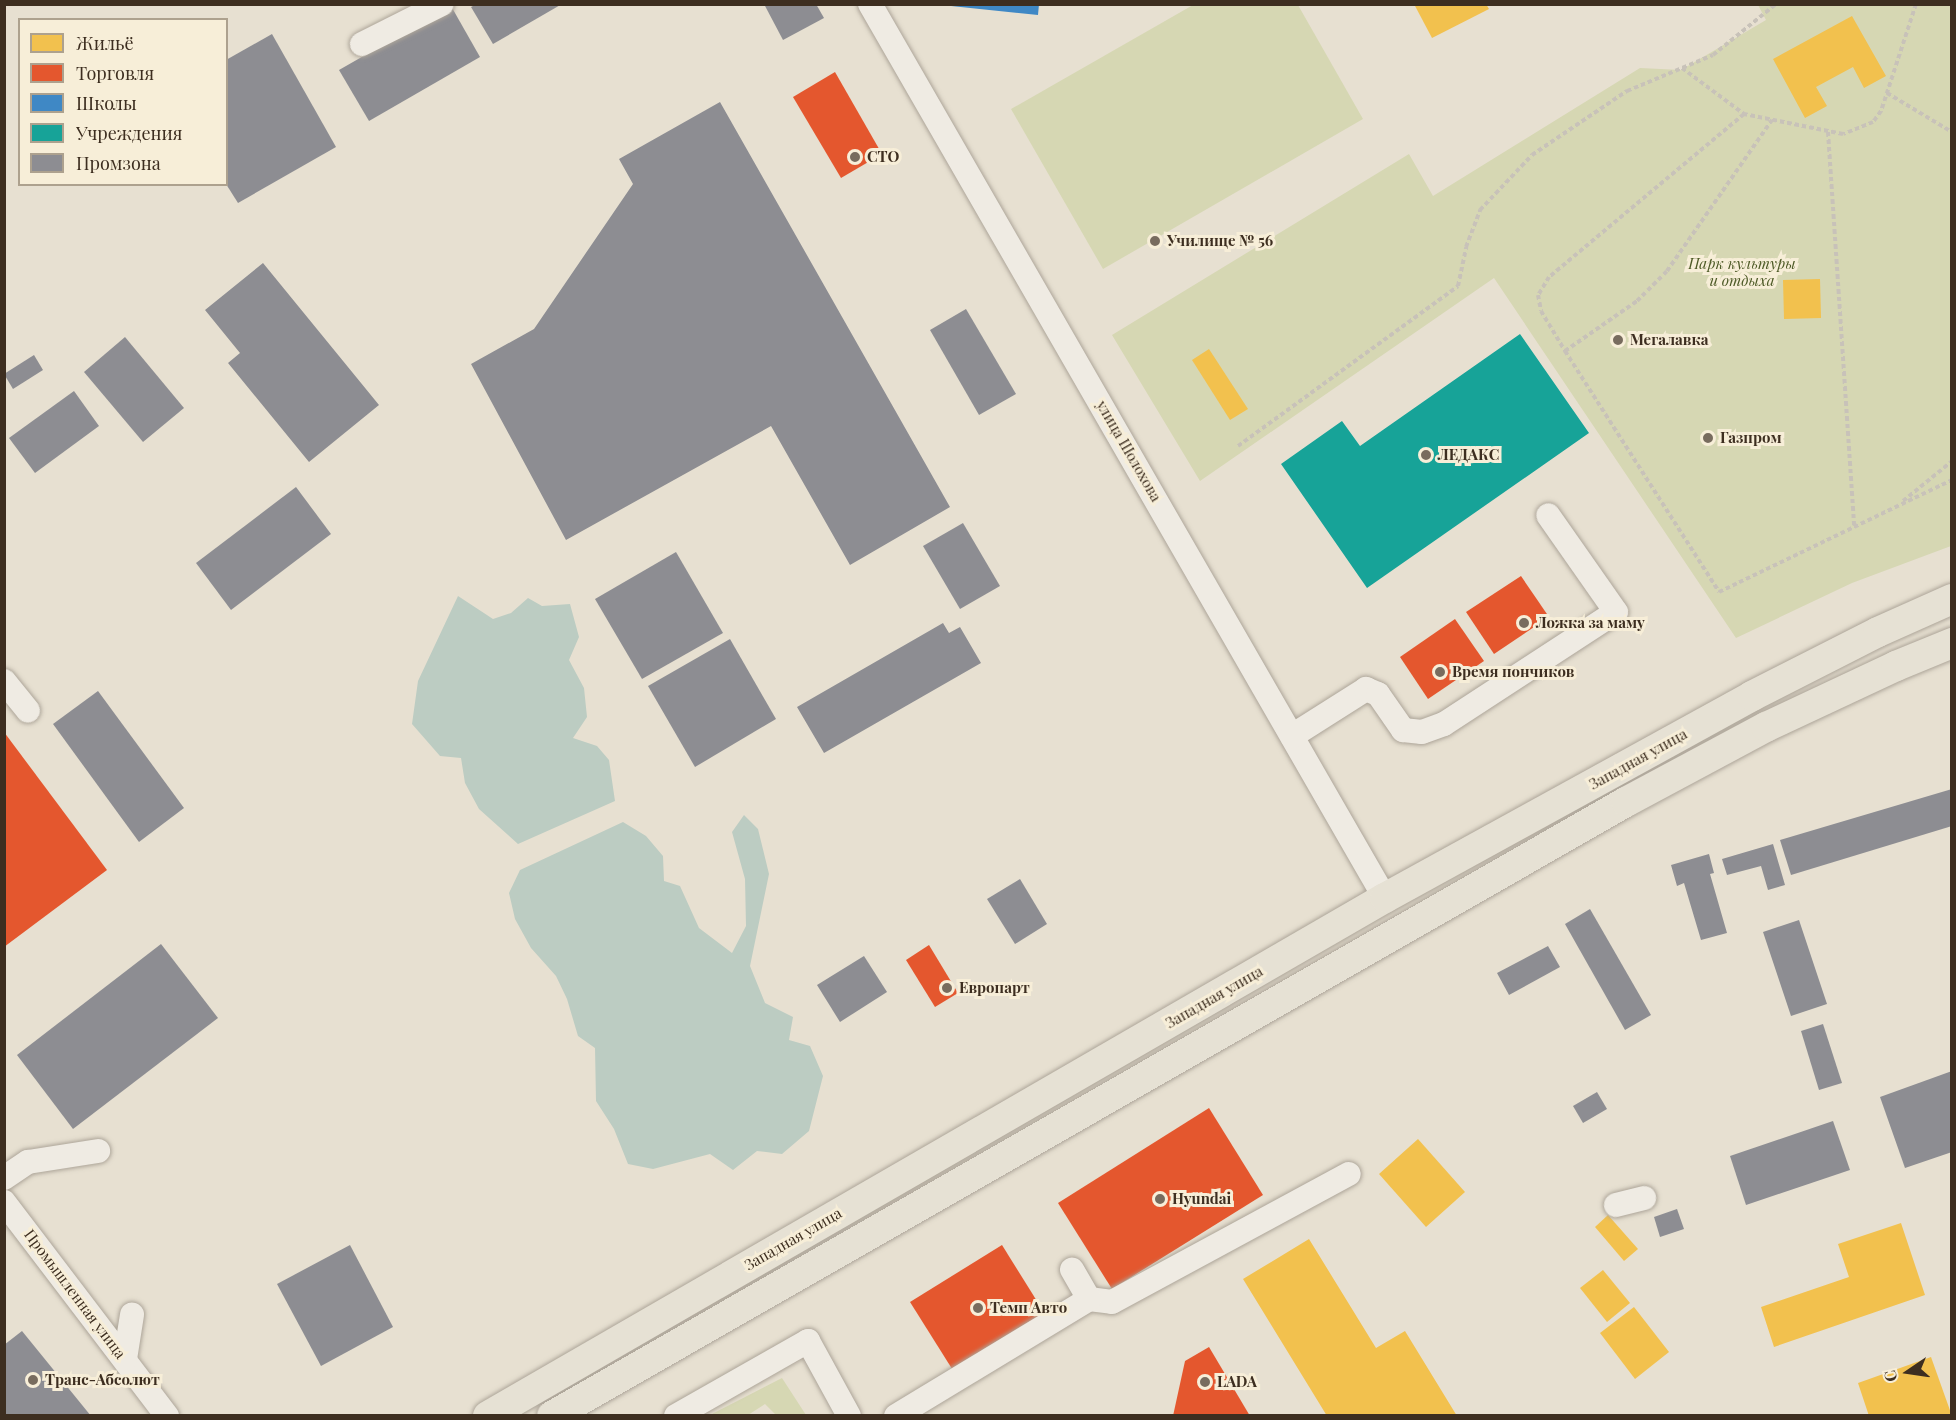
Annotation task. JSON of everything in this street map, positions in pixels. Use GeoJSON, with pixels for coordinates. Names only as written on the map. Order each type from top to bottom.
{"type":"FeatureCollection","features":[{"type":"Feature","properties":{"kind":"main road","name":"Западная улица"},"geometry":{"type":"LineString","coordinates":[[488,1416],[1385,898],[1752,696],[1878,632],[1952,599]]}},
{"type":"Feature","properties":{"kind":"main road"},"geometry":{"type":"LineString","coordinates":[[552,1416],[1626,802],[1766,727],[1896,666],[1952,643]]}},
{"type":"Feature","properties":{"kind":"street"},"geometry":{"type":"LineString","coordinates":[[362,44],[442,4]]}},
{"type":"Feature","properties":{"kind":"street","name":"улица Шолохова"},"geometry":{"type":"LineString","coordinates":[[870,4],[1385,898]]}},
{"type":"Feature","properties":{"kind":"street"},"geometry":{"type":"LineString","coordinates":[[1292,736],[1365,689],[1378,694],[1403,730],[1422,732],[1444,724],[1616,612],[1548,515]]}},
{"type":"Feature","properties":{"kind":"street"},"geometry":{"type":"LineString","coordinates":[[4,681],[28,711]]}},
{"type":"Feature","properties":{"kind":"street"},"geometry":{"type":"LineString","coordinates":[[4,1178],[28,1162],[98,1151]]}},
{"type":"Feature","properties":{"kind":"street"},"geometry":{"type":"LineString","coordinates":[[896,1416],[932,1406],[1089,1299],[1112,1302],[1349,1174]]}},
{"type":"Feature","properties":{"kind":"street"},"geometry":{"type":"LineString","coordinates":[[1616,1205],[1644,1198]]}},
{"type":"Feature","properties":{"kind":"street","name":"Промышленная улица"},"geometry":{"type":"LineString","coordinates":[[4,1202],[167,1416]]}},
{"type":"Feature","properties":{"kind":"street"},"geometry":{"type":"LineString","coordinates":[[1072,1269],[1089,1299]]}},
{"type":"Feature","properties":{"kind":"street"},"geometry":{"type":"LineString","coordinates":[[125,1359],[132,1315]]}},
{"type":"Feature","properties":{"kind":"street"},"geometry":{"type":"LineString","coordinates":[[676,1416],[808,1341],[849,1416]]}},
{"type":"Feature","properties":{"kind":"path"},"geometry":{"type":"LineString","coordinates":[[1238,446],[1458,286],[1466,247],[1480,210],[1532,155],[1627,91],[1713,55],[1776,4]]}},
{"type":"Feature","properties":{"kind":"path"},"geometry":{"type":"LineString","coordinates":[[1682,68],[1744,114],[1843,134],[1873,122],[1881,111],[1916,4]]}},
{"type":"Feature","properties":{"kind":"path"},"geometry":{"type":"LineString","coordinates":[[1887,93],[1952,132]]}},
{"type":"Feature","properties":{"kind":"path"},"geometry":{"type":"LineString","coordinates":[[1744,114],[1549,277],[1538,295],[1541,311],[1564,351],[1719,591],[1952,480]]}},
{"type":"Feature","properties":{"kind":"path"},"geometry":{"type":"LineString","coordinates":[[1564,351],[1637,301],[1666,271],[1772,120]]}},
{"type":"Feature","properties":{"kind":"path"},"geometry":{"type":"LineString","coordinates":[[1828,132],[1854,525]]}},
{"type":"Feature","properties":{"kind":"path"},"geometry":{"type":"LineString","coordinates":[[1898,505],[1952,461]]}},
{"type":"Feature","properties":{"kind":"green space"},"geometry":{"type":"Polygon","coordinates":[[[1193,5],[1298,5],[1363,119],[1103,269],[1011,109],[1193,5]]]}},
{"type":"Feature","properties":{"kind":"green space","name":"Парк культуры и отдыха"},"geometry":{"type":"Polygon","coordinates":[[[1758,5],[1951,5],[1951,546],[1852,583],[1736,638],[1494,278],[1200,481],[1112,335],[1409,154],[1433,196],[1640,68],[1681,70],[1766,20],[1758,5]]]}},
{"type":"Feature","properties":{"kind":"green space"},"geometry":{"type":"Polygon","coordinates":[[[782,1378],[806,1415],[776,1415],[765,1404],[748,1415],[710,1415],[782,1378]]]}},
{"type":"Feature","properties":{"kind":"shaded area"},"geometry":{"type":"Polygon","coordinates":[[[458,596],[493,619],[511,613],[528,598],[542,606],[570,604],[579,637],[569,660],[584,688],[587,717],[573,738],[597,746],[609,760],[615,801],[518,844],[479,809],[465,783],[461,758],[440,756],[412,724],[418,681],[458,596]]]}},
{"type":"Feature","properties":{"kind":"shaded area"},"geometry":{"type":"Polygon","coordinates":[[[744,815],[758,829],[769,874],[750,966],[765,1003],[793,1017],[789,1040],[810,1046],[823,1076],[809,1131],[782,1154],[757,1151],[733,1170],[710,1154],[653,1169],[628,1164],[614,1129],[596,1101],[595,1048],[578,1036],[567,999],[556,976],[531,948],[515,919],[509,893],[520,870],[623,822],[646,836],[663,856],[664,881],[680,886],[699,928],[732,953],[746,926],[745,879],[732,832],[744,815]]]}},
{"type":"Feature","properties":{"kind":"building: Жильё"},"geometry":{"type":"Polygon","coordinates":[[[1414,4],[1486,4],[1489,9],[1432,38],[1414,4]]]}},
{"type":"Feature","properties":{"kind":"building: Жильё"},"geometry":{"type":"Polygon","coordinates":[[[1852,16],[1886,76],[1864,88],[1853,67],[1816,87],[1827,106],[1805,118],[1773,59],[1852,16]]]}},
{"type":"Feature","properties":{"kind":"building: Жильё"},"geometry":{"type":"Polygon","coordinates":[[[1820,279],[1821,318],[1784,319],[1783,280],[1820,279]]]}},
{"type":"Feature","properties":{"kind":"building: Жильё"},"geometry":{"type":"Polygon","coordinates":[[[1209,349],[1248,409],[1230,420],[1192,360],[1209,349]]]}},
{"type":"Feature","properties":{"kind":"building: Жильё"},"geometry":{"type":"Polygon","coordinates":[[[1418,1139],[1465,1192],[1426,1227],[1379,1174],[1418,1139]]]}},
{"type":"Feature","properties":{"kind":"building: Жильё"},"geometry":{"type":"Polygon","coordinates":[[[1608,1215],[1638,1249],[1624,1261],[1595,1227],[1608,1215]]]}},
{"type":"Feature","properties":{"kind":"building: Жильё"},"geometry":{"type":"Polygon","coordinates":[[[1901,1223],[1925,1295],[1774,1347],[1761,1307],[1849,1277],[1838,1244],[1901,1223]]]}},
{"type":"Feature","properties":{"kind":"building: Жильё"},"geometry":{"type":"Polygon","coordinates":[[[1309,1239],[1376,1348],[1405,1331],[1457,1416],[1327,1416],[1243,1279],[1309,1239]]]}},
{"type":"Feature","properties":{"kind":"building: Жильё"},"geometry":{"type":"Polygon","coordinates":[[[1603,1270],[1630,1303],[1607,1322],[1580,1288],[1603,1270]]]}},
{"type":"Feature","properties":{"kind":"building: Жильё"},"geometry":{"type":"Polygon","coordinates":[[[1634,1307],[1669,1352],[1635,1379],[1600,1333],[1634,1307]]]}},
{"type":"Feature","properties":{"kind":"building: Жильё"},"geometry":{"type":"Polygon","coordinates":[[[1931,1357],[1952,1416],[1869,1416],[1858,1383],[1931,1357]]]}},
{"type":"Feature","properties":{"kind":"building: Торговля"},"geometry":{"type":"Polygon","coordinates":[[[835,72],[882,154],[841,178],[793,97],[835,72]]]}},
{"type":"Feature","properties":{"kind":"building: Торговля"},"geometry":{"type":"Polygon","coordinates":[[[1521,576],[1549,617],[1494,654],[1466,612],[1521,576]]]}},
{"type":"Feature","properties":{"kind":"building: Торговля"},"geometry":{"type":"Polygon","coordinates":[[[1455,619],[1484,661],[1428,699],[1400,657],[1455,619]]]}},
{"type":"Feature","properties":{"kind":"building: Торговля"},"geometry":{"type":"Polygon","coordinates":[[[4,732],[107,870],[4,947],[4,732]]]}},
{"type":"Feature","properties":{"kind":"building: Торговля"},"geometry":{"type":"Polygon","coordinates":[[[929,945],[958,993],[935,1007],[906,960],[929,945]]]}},
{"type":"Feature","properties":{"kind":"building: Торговля","name":"Hyundai"},"geometry":{"type":"Polygon","coordinates":[[[1209,1108],[1263,1195],[1112,1289],[1058,1203],[1209,1108]]]}},
{"type":"Feature","properties":{"kind":"building: Торговля","name":"Темп Авто"},"geometry":{"type":"Polygon","coordinates":[[[1002,1245],[1045,1314],[954,1372],[910,1302],[1002,1245]]]}},
{"type":"Feature","properties":{"kind":"building: Торговля","name":"LADA"},"geometry":{"type":"Polygon","coordinates":[[[1209,1347],[1250,1416],[1173,1416],[1185,1361],[1209,1347]]]}},
{"type":"Feature","properties":{"kind":"building: Школы"},"geometry":{"type":"Polygon","coordinates":[[[932,4],[1039,4],[1038,15],[932,4]]]}},
{"type":"Feature","properties":{"kind":"building: Учреждения","name":"ЛЕДАКС"},"geometry":{"type":"Polygon","coordinates":[[[1520,334],[1589,433],[1367,588],[1281,464],[1342,421],[1360,446],[1520,334]]]}},
{"type":"Feature","properties":{"kind":"building: Промзона"},"geometry":{"type":"Polygon","coordinates":[[[477,4],[562,4],[493,44],[471,7],[477,4]]]}},
{"type":"Feature","properties":{"kind":"building: Промзона"},"geometry":{"type":"Polygon","coordinates":[[[764,4],[816,4],[824,18],[783,40],[764,4]]]}},
{"type":"Feature","properties":{"kind":"building: Промзона"},"geometry":{"type":"Polygon","coordinates":[[[451,6],[480,57],[369,121],[339,70],[451,6]]]}},
{"type":"Feature","properties":{"kind":"building: Промзона"},"geometry":{"type":"Polygon","coordinates":[[[272,34],[336,147],[238,203],[227,186],[228,59],[272,34]]]}},
{"type":"Feature","properties":{"kind":"building: Промзона"},"geometry":{"type":"Polygon","coordinates":[[[720,102],[950,507],[850,565],[771,426],[566,540],[471,364],[534,329],[633,184],[619,159],[720,102]]]}},
{"type":"Feature","properties":{"kind":"building: Промзона"},"geometry":{"type":"Polygon","coordinates":[[[263,263],[379,405],[309,462],[228,363],[240,353],[205,310],[263,263]]]}},
{"type":"Feature","properties":{"kind":"building: Промзона"},"geometry":{"type":"Polygon","coordinates":[[[966,309],[1016,394],[979,415],[930,330],[966,309]]]}},
{"type":"Feature","properties":{"kind":"building: Промзона"},"geometry":{"type":"Polygon","coordinates":[[[125,337],[184,408],[143,442],[84,372],[125,337]]]}},
{"type":"Feature","properties":{"kind":"building: Промзона"},"geometry":{"type":"Polygon","coordinates":[[[34,355],[43,370],[13,389],[4,374],[34,355]]]}},
{"type":"Feature","properties":{"kind":"building: Промзона"},"geometry":{"type":"Polygon","coordinates":[[[74,391],[99,426],[35,473],[9,438],[74,391]]]}},
{"type":"Feature","properties":{"kind":"building: Промзона"},"geometry":{"type":"Polygon","coordinates":[[[296,487],[331,534],[231,610],[196,563],[296,487]]]}},
{"type":"Feature","properties":{"kind":"building: Промзона"},"geometry":{"type":"Polygon","coordinates":[[[963,523],[1000,586],[960,609],[923,546],[963,523]]]}},
{"type":"Feature","properties":{"kind":"building: Промзона"},"geometry":{"type":"Polygon","coordinates":[[[676,552],[723,633],[642,679],[595,599],[676,552]]]}},
{"type":"Feature","properties":{"kind":"building: Промзона"},"geometry":{"type":"Polygon","coordinates":[[[943,623],[949,633],[960,627],[981,663],[824,753],[797,707],[943,623]]]}},
{"type":"Feature","properties":{"kind":"building: Промзона"},"geometry":{"type":"Polygon","coordinates":[[[730,639],[776,719],[695,767],[648,686],[730,639]]]}},
{"type":"Feature","properties":{"kind":"building: Промзона"},"geometry":{"type":"Polygon","coordinates":[[[98,691],[184,808],[139,842],[53,724],[98,691]]]}},
{"type":"Feature","properties":{"kind":"building: Промзона"},"geometry":{"type":"Polygon","coordinates":[[[1952,789],[1952,826],[1791,875],[1780,840],[1952,789]]]}},
{"type":"Feature","properties":{"kind":"building: Промзона"},"geometry":{"type":"Polygon","coordinates":[[[1773,844],[1785,885],[1768,890],[1761,866],[1727,875],[1722,859],[1773,844]]]}},
{"type":"Feature","properties":{"kind":"building: Промзона"},"geometry":{"type":"Polygon","coordinates":[[[1709,854],[1714,873],[1710,874],[1727,933],[1701,940],[1684,883],[1677,886],[1671,865],[1709,854]]]}},
{"type":"Feature","properties":{"kind":"building: Промзона"},"geometry":{"type":"Polygon","coordinates":[[[1020,879],[1047,924],[1015,944],[987,899],[1020,879]]]}},
{"type":"Feature","properties":{"kind":"building: Промзона"},"geometry":{"type":"Polygon","coordinates":[[[1590,909],[1651,1015],[1625,1030],[1565,924],[1590,909]]]}},
{"type":"Feature","properties":{"kind":"building: Промзона"},"geometry":{"type":"Polygon","coordinates":[[[1799,920],[1827,1004],[1791,1016],[1763,932],[1799,920]]]}},
{"type":"Feature","properties":{"kind":"building: Промзона"},"geometry":{"type":"Polygon","coordinates":[[[161,944],[218,1018],[73,1129],[17,1055],[161,944]]]}},
{"type":"Feature","properties":{"kind":"building: Промзона"},"geometry":{"type":"Polygon","coordinates":[[[1548,946],[1560,967],[1509,995],[1497,973],[1548,946]]]}},
{"type":"Feature","properties":{"kind":"building: Промзона"},"geometry":{"type":"Polygon","coordinates":[[[864,956],[887,992],[840,1022],[817,985],[864,956]]]}},
{"type":"Feature","properties":{"kind":"building: Промзона"},"geometry":{"type":"Polygon","coordinates":[[[1823,1024],[1842,1083],[1819,1090],[1801,1031],[1823,1024]]]}},
{"type":"Feature","properties":{"kind":"building: Промзона"},"geometry":{"type":"Polygon","coordinates":[[[1952,1071],[1952,1152],[1905,1168],[1880,1097],[1952,1071]]]}},
{"type":"Feature","properties":{"kind":"building: Промзона"},"geometry":{"type":"Polygon","coordinates":[[[1597,1092],[1607,1109],[1583,1123],[1573,1106],[1597,1092]]]}},
{"type":"Feature","properties":{"kind":"building: Промзона"},"geometry":{"type":"Polygon","coordinates":[[[1833,1121],[1850,1170],[1746,1205],[1730,1156],[1833,1121]]]}},
{"type":"Feature","properties":{"kind":"building: Промзона"},"geometry":{"type":"Polygon","coordinates":[[[1677,1209],[1684,1229],[1660,1237],[1654,1217],[1677,1209]]]}},
{"type":"Feature","properties":{"kind":"building: Промзона"},"geometry":{"type":"Polygon","coordinates":[[[350,1245],[393,1327],[321,1366],[277,1284],[350,1245]]]}},
{"type":"Feature","properties":{"kind":"building: Промзона","name":"Транс-Абсолют"},"geometry":{"type":"Polygon","coordinates":[[[22,1331],[91,1416],[4,1416],[4,1345],[22,1331]]]}},
{"type":"Feature","properties":{"kind":"place","name":"СТО"},"geometry":{"type":"Point","coordinates":[855,157]}},
{"type":"Feature","properties":{"kind":"place","name":"Училище № 56"},"geometry":{"type":"Point","coordinates":[1155,241]}},
{"type":"Feature","properties":{"kind":"place","name":"Мегалавка"},"geometry":{"type":"Point","coordinates":[1618,340]}},
{"type":"Feature","properties":{"kind":"place","name":"Газпром"},"geometry":{"type":"Point","coordinates":[1708,438]}},
{"type":"Feature","properties":{"kind":"place","name":"ЛЕДАКС"},"geometry":{"type":"Point","coordinates":[1426,455]}},
{"type":"Feature","properties":{"kind":"place","name":"Ложка за маму"},"geometry":{"type":"Point","coordinates":[1524,623]}},
{"type":"Feature","properties":{"kind":"place","name":"Время пончиков"},"geometry":{"type":"Point","coordinates":[1440,672]}},
{"type":"Feature","properties":{"kind":"place","name":"Европарт"},"geometry":{"type":"Point","coordinates":[947,988]}},
{"type":"Feature","properties":{"kind":"place","name":"Hyundai"},"geometry":{"type":"Point","coordinates":[1160,1199]}},
{"type":"Feature","properties":{"kind":"place","name":"Темп Авто"},"geometry":{"type":"Point","coordinates":[978,1308]}},
{"type":"Feature","properties":{"kind":"place","name":"Транс-Абсолют"},"geometry":{"type":"Point","coordinates":[33,1380]}},
{"type":"Feature","properties":{"kind":"place","name":"LADA"},"geometry":{"type":"Point","coordinates":[1205,1382]}}]}
